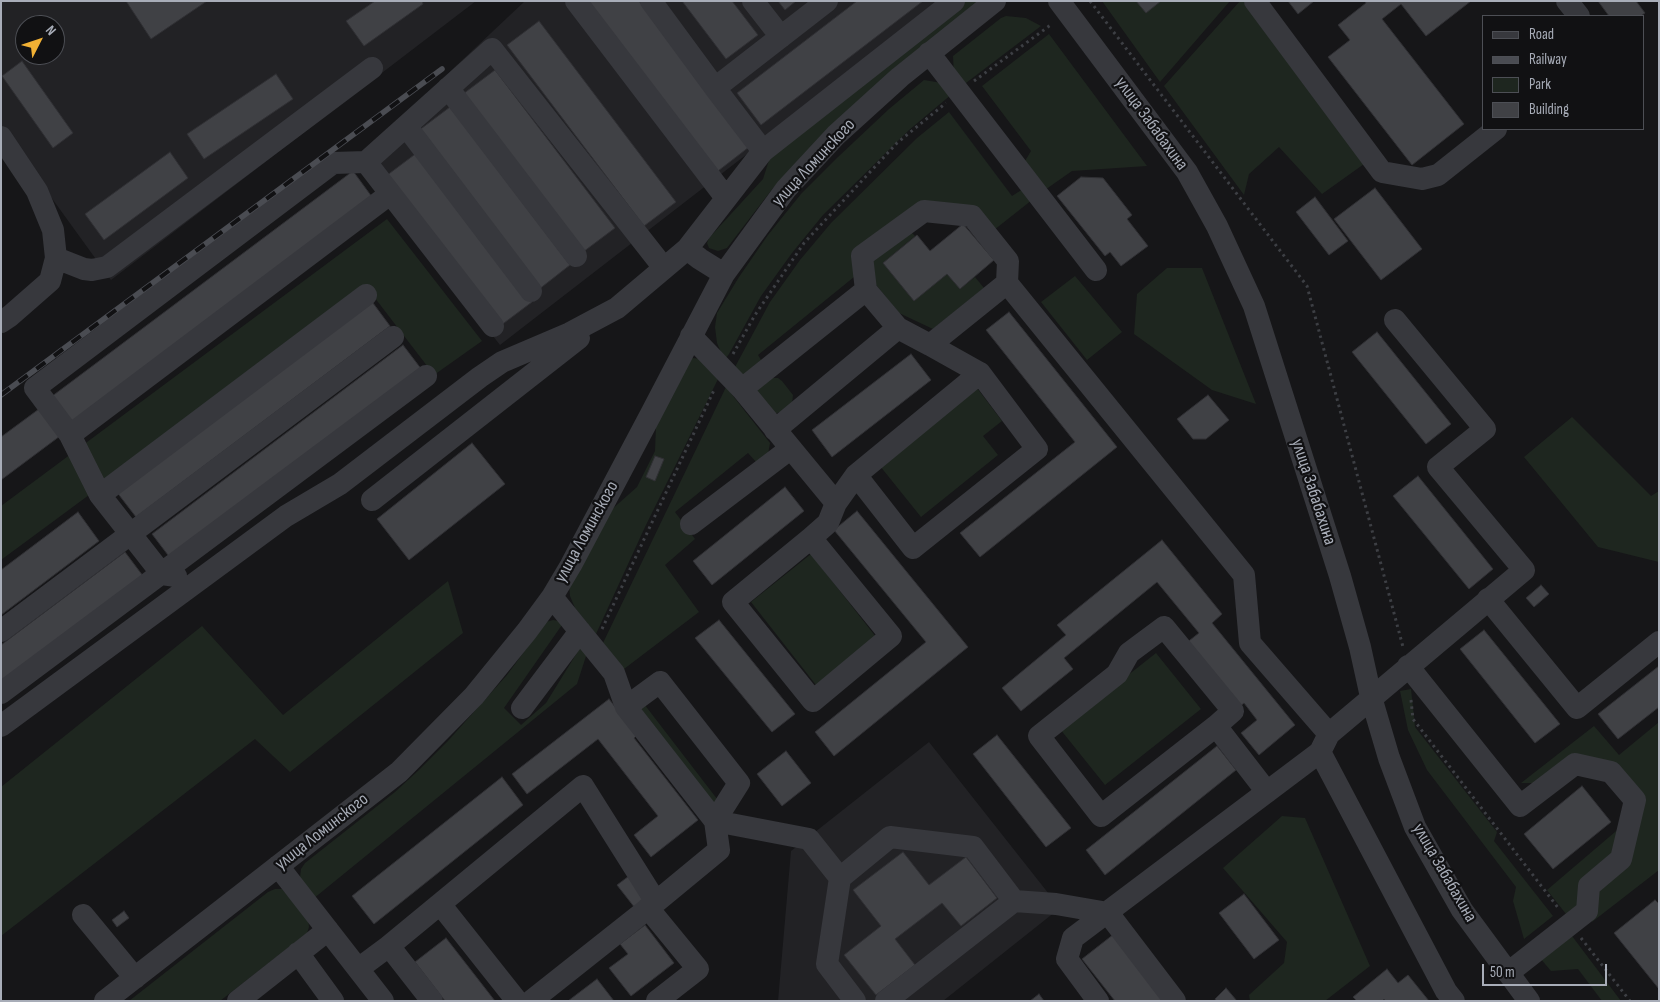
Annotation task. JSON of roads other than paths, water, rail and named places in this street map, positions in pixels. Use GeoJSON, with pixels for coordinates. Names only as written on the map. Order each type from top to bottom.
{"type":"FeatureCollection","features":[{"type":"Feature","properties":{"kind":"street"},"geometry":{"type":"LineString","coordinates":[[576,1],[726,198]]}},
{"type":"Feature","properties":{"kind":"street"},"geometry":{"type":"LineString","coordinates":[[650,1],[763,151]]}},
{"type":"Feature","properties":{"kind":"street"},"geometry":{"type":"LineString","coordinates":[[753,1],[780,37]]}},
{"type":"Feature","properties":{"kind":"street"},"geometry":{"type":"LineString","coordinates":[[715,88],[827,1]]}},
{"type":"Feature","properties":{"kind":"street"},"geometry":{"type":"LineString","coordinates":[[372,500],[617,308],[688,249],[763,151],[954,1]]}},
{"type":"Feature","properties":{"kind":"street","name":"улица Ломинского"},"geometry":{"type":"LineString","coordinates":[[106,1001],[399,772],[474,696],[552,597],[724,274],[792,182],[836,135],[900,77],[995,1]]}},
{"type":"Feature","properties":{"kind":"street"},"geometry":{"type":"LineString","coordinates":[[1255,1],[1382,172],[1422,180],[1438,175],[1495,130]]}},
{"type":"Feature","properties":{"kind":"street"},"geometry":{"type":"LineString","coordinates":[[1567,1],[1578,15]]}},
{"type":"Feature","properties":{"kind":"street","name":"улица Забабахина"},"geometry":{"type":"LineString","coordinates":[[1064,7],[1187,172],[1217,226],[1254,306],[1340,576],[1360,647],[1371,697],[1389,758],[1415,826],[1462,910],[1529,1001]]}},
{"type":"Feature","properties":{"kind":"street"},"geometry":{"type":"LineString","coordinates":[[201,580],[162,574],[100,495],[70,435],[34,388],[333,163],[366,162],[492,49],[664,268]]}},
{"type":"Feature","properties":{"kind":"street"},"geometry":{"type":"LineString","coordinates":[[929,53],[1037,196],[1096,270]]}},
{"type":"Feature","properties":{"kind":"street"},"geometry":{"type":"LineString","coordinates":[[56,258],[84,269],[92,270],[107,267],[372,68]]}},
{"type":"Feature","properties":{"kind":"street"},"geometry":{"type":"LineString","coordinates":[[448,88],[576,256]]}},
{"type":"Feature","properties":{"kind":"street"},"geometry":{"type":"LineString","coordinates":[[406,126],[531,291]]}},
{"type":"Feature","properties":{"kind":"street"},"geometry":{"type":"LineString","coordinates":[[1,137],[37,191],[53,230],[56,258],[50,281],[1,322]]}},
{"type":"Feature","properties":{"kind":"street"},"geometry":{"type":"LineString","coordinates":[[366,162],[493,326]]}},
{"type":"Feature","properties":{"kind":"street"},"geometry":{"type":"LineString","coordinates":[[70,435],[390,194]]}},
{"type":"Feature","properties":{"kind":"street"},"geometry":{"type":"LineString","coordinates":[[856,475],[913,548],[1037,449],[980,373],[898,328],[866,290],[862,256],[924,211],[972,216],[1008,261],[1007,283],[1244,575],[1250,643],[1324,743],[1446,991],[1454,1001]]}},
{"type":"Feature","properties":{"kind":"street"},"geometry":{"type":"LineString","coordinates":[[688,249],[700,260],[724,274]]}},
{"type":"Feature","properties":{"kind":"street"},"geometry":{"type":"LineString","coordinates":[[930,345],[1007,283]]}},
{"type":"Feature","properties":{"kind":"street"},"geometry":{"type":"LineString","coordinates":[[742,389],[866,290]]}},
{"type":"Feature","properties":{"kind":"street"},"geometry":{"type":"LineString","coordinates":[[100,495],[366,295]]}},
{"type":"Feature","properties":{"kind":"street"},"geometry":{"type":"LineString","coordinates":[[1,726],[286,516],[340,484],[502,362],[585,325],[617,308]]}},
{"type":"Feature","properties":{"kind":"street"},"geometry":{"type":"LineString","coordinates":[[1092,997],[1067,959],[1073,938],[1267,792],[1324,743],[1371,697],[1524,570],[1438,467],[1485,428],[1395,320]]}},
{"type":"Feature","properties":{"kind":"street"},"geometry":{"type":"LineString","coordinates":[[775,430],[898,328]]}},
{"type":"Feature","properties":{"kind":"street"},"geometry":{"type":"LineString","coordinates":[[692,336],[742,389],[836,503]]}},
{"type":"Feature","properties":{"kind":"street"},"geometry":{"type":"LineString","coordinates":[[1,631],[393,338]]}},
{"type":"Feature","properties":{"kind":"street"},"geometry":{"type":"LineString","coordinates":[[811,538],[891,636],[813,701],[733,602],[828,523],[836,503],[856,475],[980,373]]}},
{"type":"Feature","properties":{"kind":"street"},"geometry":{"type":"LineString","coordinates":[[1,693],[426,376]]}},
{"type":"Feature","properties":{"kind":"street"},"geometry":{"type":"LineString","coordinates":[[691,524],[790,449]]}},
{"type":"Feature","properties":{"kind":"street"},"geometry":{"type":"LineString","coordinates":[[225,526],[244,548]]}},
{"type":"Feature","properties":{"kind":"street"},"geometry":{"type":"LineString","coordinates":[[440,904],[529,1000],[652,905],[719,850],[714,821],[626,707],[614,673],[552,597]]}},
{"type":"Feature","properties":{"kind":"street"},"geometry":{"type":"LineString","coordinates":[[1488,599],[1577,708],[1659,642]]}},
{"type":"Feature","properties":{"kind":"street"},"geometry":{"type":"LineString","coordinates":[[1164,627],[1233,712],[1216,726],[1102,816],[1039,736],[1117,674],[1129,653],[1164,627]]}},
{"type":"Feature","properties":{"kind":"street"},"geometry":{"type":"LineString","coordinates":[[522,708],[586,639]]}},
{"type":"Feature","properties":{"kind":"street"},"geometry":{"type":"LineString","coordinates":[[1408,666],[1520,806],[1575,764],[1611,772],[1635,800],[1621,860],[1589,886],[1586,911],[1508,973]]}},
{"type":"Feature","properties":{"kind":"street"},"geometry":{"type":"LineString","coordinates":[[626,707],[660,682],[739,783],[714,821]]}},
{"type":"Feature","properties":{"kind":"street"},"geometry":{"type":"LineString","coordinates":[[1216,726],[1267,792]]}},
{"type":"Feature","properties":{"kind":"street"},"geometry":{"type":"LineString","coordinates":[[358,969],[389,946],[583,786],[652,905],[698,969],[656,1001]]}},
{"type":"Feature","properties":{"kind":"street"},"geometry":{"type":"LineString","coordinates":[[714,821],[809,839],[840,878]]}},
{"type":"Feature","properties":{"kind":"street"},"geometry":{"type":"LineString","coordinates":[[855,1001],[827,964],[840,878],[890,837],[973,847],[1014,901]]}},
{"type":"Feature","properties":{"kind":"street"},"geometry":{"type":"LineString","coordinates":[[278,866],[383,1001]]}},
{"type":"Feature","properties":{"kind":"street"},"geometry":{"type":"LineString","coordinates":[[886,1001],[1014,901],[1056,904],[1108,913],[1174,1001]]}},
{"type":"Feature","properties":{"kind":"street"},"geometry":{"type":"LineString","coordinates":[[83,915],[134,978]]}},
{"type":"Feature","properties":{"kind":"street"},"geometry":{"type":"LineString","coordinates":[[238,1001],[328,930]]}},
{"type":"Feature","properties":{"kind":"street"},"geometry":{"type":"LineString","coordinates":[[389,946],[432,1001]]}},
{"type":"Feature","properties":{"kind":"street"},"geometry":{"type":"LineString","coordinates":[[298,953],[333,1001]]}},
{"type":"Feature","properties":{"kind":"railway"},"geometry":{"type":"LineString","coordinates":[[1,395],[442,69]]}}]}
